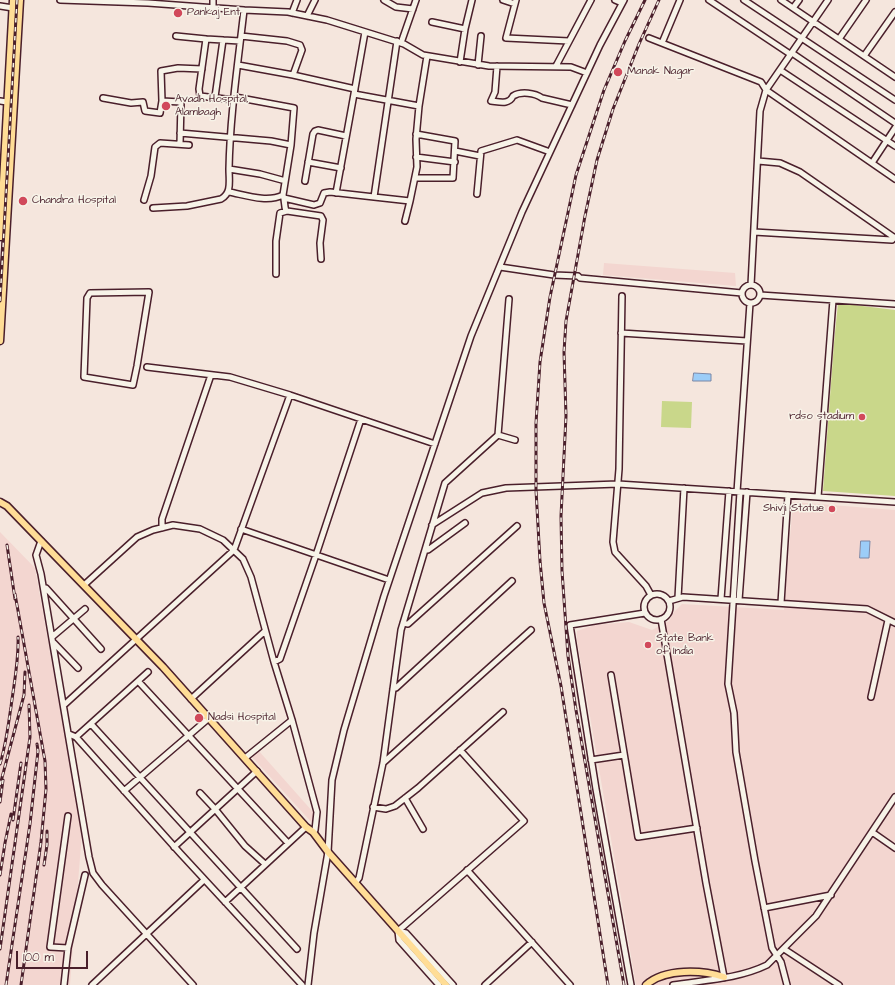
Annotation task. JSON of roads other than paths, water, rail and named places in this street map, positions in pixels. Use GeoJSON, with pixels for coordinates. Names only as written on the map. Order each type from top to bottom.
{"type":"FeatureCollection","features":[{"type":"Feature","properties":{"kind":"main road"},"geometry":{"type":"LineString","coordinates":[[0,237],[13,0]]}},
{"type":"Feature","properties":{"kind":"main road"},"geometry":{"type":"LineString","coordinates":[[0,341],[20,0]]}},
{"type":"Feature","properties":{"kind":"main road"},"geometry":{"type":"LineString","coordinates":[[0,502],[42,541],[209,718],[306,827],[313,832],[328,852],[446,985]]}},
{"type":"Feature","properties":{"kind":"main road"},"geometry":{"type":"LineString","coordinates":[[646,985],[655,978],[668,974],[713,973],[724,977]]}},
{"type":"Feature","properties":{"kind":"street"},"geometry":{"type":"LineString","coordinates":[[60,0],[160,2],[213,8],[292,13],[327,20],[399,42],[423,56],[478,65],[571,67],[587,73]]}},
{"type":"Feature","properties":{"kind":"street"},"geometry":{"type":"LineString","coordinates":[[213,0],[213,8]]}},
{"type":"Feature","properties":{"kind":"street"},"geometry":{"type":"LineString","coordinates":[[292,13],[297,0]]}},
{"type":"Feature","properties":{"kind":"street"},"geometry":{"type":"LineString","coordinates":[[307,16],[314,0]]}},
{"type":"Feature","properties":{"kind":"street"},"geometry":{"type":"LineString","coordinates":[[384,0],[396,7],[413,9]]}},
{"type":"Feature","properties":{"kind":"street"},"geometry":{"type":"LineString","coordinates":[[374,197],[387,100],[399,42],[416,0]]}},
{"type":"Feature","properties":{"kind":"street"},"geometry":{"type":"LineString","coordinates":[[460,62],[464,29],[472,0]]}},
{"type":"Feature","properties":{"kind":"street"},"geometry":{"type":"LineString","coordinates":[[503,0],[516,2],[506,38],[569,41]]}},
{"type":"Feature","properties":{"kind":"street"},"geometry":{"type":"LineString","coordinates":[[556,66],[591,0]]}},
{"type":"Feature","properties":{"kind":"street"},"geometry":{"type":"LineString","coordinates":[[308,985],[314,933],[328,852],[332,780],[344,730],[389,580],[436,444],[471,336],[522,212],[587,73],[623,2],[615,0]]}},
{"type":"Feature","properties":{"kind":"street"},"geometry":{"type":"LineString","coordinates":[[662,43],[680,0]]}},
{"type":"Feature","properties":{"kind":"street"},"geometry":{"type":"LineString","coordinates":[[709,0],[895,123]]}},
{"type":"Feature","properties":{"kind":"street"},"geometry":{"type":"LineString","coordinates":[[744,0],[895,100]]}},
{"type":"Feature","properties":{"kind":"street"},"geometry":{"type":"LineString","coordinates":[[781,0],[895,77]]}},
{"type":"Feature","properties":{"kind":"street"},"geometry":{"type":"LineString","coordinates":[[793,8],[799,0]]}},
{"type":"Feature","properties":{"kind":"street"},"geometry":{"type":"LineString","coordinates":[[751,285],[760,111],[766,90],[828,0]]}},
{"type":"Feature","properties":{"kind":"street"},"geometry":{"type":"LineString","coordinates":[[839,39],[866,0]]}},
{"type":"Feature","properties":{"kind":"street"},"geometry":{"type":"LineString","coordinates":[[0,6],[13,8]]}},
{"type":"Feature","properties":{"kind":"street"},"geometry":{"type":"LineString","coordinates":[[153,208],[198,204],[221,199],[229,192],[229,169],[234,99],[244,10]]}},
{"type":"Feature","properties":{"kind":"street"},"geometry":{"type":"LineString","coordinates":[[864,56],[895,12]]}},
{"type":"Feature","properties":{"kind":"street"},"geometry":{"type":"LineString","coordinates":[[432,22],[464,29]]}},
{"type":"Feature","properties":{"kind":"street"},"geometry":{"type":"LineString","coordinates":[[336,193],[365,32]]}},
{"type":"Feature","properties":{"kind":"street"},"geometry":{"type":"LineString","coordinates":[[176,36],[223,40],[287,40],[300,45],[302,50],[294,75]]}},
{"type":"Feature","properties":{"kind":"street"},"geometry":{"type":"LineString","coordinates":[[478,65],[481,36]]}},
{"type":"Feature","properties":{"kind":"street"},"geometry":{"type":"LineString","coordinates":[[649,38],[761,82],[766,90],[895,179]]}},
{"type":"Feature","properties":{"kind":"street"},"geometry":{"type":"LineString","coordinates":[[206,39],[199,94],[200,96],[234,99],[294,108],[284,196],[286,211]]}},
{"type":"Feature","properties":{"kind":"street"},"geometry":{"type":"LineString","coordinates":[[215,98],[223,40]]}},
{"type":"Feature","properties":{"kind":"street"},"geometry":{"type":"LineString","coordinates":[[405,221],[415,178],[416,134],[427,56]]}},
{"type":"Feature","properties":{"kind":"street"},"geometry":{"type":"LineString","coordinates":[[238,65],[294,75],[354,92],[419,106]]}},
{"type":"Feature","properties":{"kind":"street"},"geometry":{"type":"LineString","coordinates":[[497,66],[495,92],[491,101],[508,102],[513,96],[523,93],[572,105]]}},
{"type":"Feature","properties":{"kind":"street"},"geometry":{"type":"LineString","coordinates":[[103,98],[131,103],[143,102],[146,111],[160,113],[162,101],[161,71],[178,68],[202,70]]}},
{"type":"Feature","properties":{"kind":"street"},"geometry":{"type":"LineString","coordinates":[[780,70],[895,146]]}},
{"type":"Feature","properties":{"kind":"street"},"geometry":{"type":"LineString","coordinates":[[0,101],[7,102]]}},
{"type":"Feature","properties":{"kind":"street"},"geometry":{"type":"LineString","coordinates":[[162,101],[181,102],[180,144]]}},
{"type":"Feature","properties":{"kind":"street"},"geometry":{"type":"LineString","coordinates":[[872,163],[895,128]]}},
{"type":"Feature","properties":{"kind":"street"},"geometry":{"type":"LineString","coordinates":[[305,180],[313,134],[315,131],[318,130],[346,136]]}},
{"type":"Feature","properties":{"kind":"street"},"geometry":{"type":"LineString","coordinates":[[180,133],[271,141],[290,145]]}},
{"type":"Feature","properties":{"kind":"street"},"geometry":{"type":"LineString","coordinates":[[415,178],[453,178],[455,162],[455,141],[416,134]]}},
{"type":"Feature","properties":{"kind":"street"},"geometry":{"type":"LineString","coordinates":[[477,194],[481,151],[517,140],[550,152]]}},
{"type":"Feature","properties":{"kind":"street"},"geometry":{"type":"LineString","coordinates":[[144,200],[151,176],[155,147],[160,143],[189,145]]}},
{"type":"Feature","properties":{"kind":"street"},"geometry":{"type":"LineString","coordinates":[[455,151],[480,156]]}},
{"type":"Feature","properties":{"kind":"street"},"geometry":{"type":"LineString","coordinates":[[416,157],[455,162]]}},
{"type":"Feature","properties":{"kind":"street"},"geometry":{"type":"LineString","coordinates":[[758,161],[780,163],[800,172],[894,238]]}},
{"type":"Feature","properties":{"kind":"street"},"geometry":{"type":"LineString","coordinates":[[308,162],[341,168]]}},
{"type":"Feature","properties":{"kind":"street"},"geometry":{"type":"LineString","coordinates":[[229,169],[260,174],[282,180]]}},
{"type":"Feature","properties":{"kind":"street"},"geometry":{"type":"LineString","coordinates":[[229,192],[264,198],[284,196],[314,204],[320,202],[324,194],[330,192],[410,201]]}},
{"type":"Feature","properties":{"kind":"street"},"geometry":{"type":"LineString","coordinates":[[276,274],[276,241],[279,229],[279,218],[280,213],[286,211],[320,216],[323,220],[320,243],[321,259]]}},
{"type":"Feature","properties":{"kind":"street"},"geometry":{"type":"LineString","coordinates":[[754,232],[892,240],[894,238]]}},
{"type":"Feature","properties":{"kind":"street"},"geometry":{"type":"LineString","coordinates":[[500,267],[554,275],[578,276],[580,278],[742,293]]}},
{"type":"Feature","properties":{"kind":"street"},"geometry":{"type":"LineString","coordinates":[[751,285],[756,287],[760,296],[756,302],[750,303],[744,300],[742,293],[745,288],[751,285]]}},
{"type":"Feature","properties":{"kind":"street"},"geometry":{"type":"LineString","coordinates":[[149,292],[133,385],[84,377],[87,298],[90,293],[149,292]]}},
{"type":"Feature","properties":{"kind":"street"},"geometry":{"type":"LineString","coordinates":[[622,296],[619,469],[613,542],[615,552],[646,586],[651,595]]}},
{"type":"Feature","properties":{"kind":"street"},"geometry":{"type":"LineString","coordinates":[[760,296],[895,304]]}},
{"type":"Feature","properties":{"kind":"street"},"geometry":{"type":"LineString","coordinates":[[355,883],[359,878],[382,763],[403,624],[445,483],[498,435],[509,299]]}},
{"type":"Feature","properties":{"kind":"street"},"geometry":{"type":"LineString","coordinates":[[818,497],[832,300]]}},
{"type":"Feature","properties":{"kind":"street"},"geometry":{"type":"LineString","coordinates":[[750,303],[728,684],[734,713],[736,752],[764,908],[772,948],[778,955],[781,962],[787,985]]}},
{"type":"Feature","properties":{"kind":"street"},"geometry":{"type":"LineString","coordinates":[[621,333],[747,341]]}},
{"type":"Feature","properties":{"kind":"street"},"geometry":{"type":"LineString","coordinates":[[147,367],[230,377],[290,395],[436,444]]}},
{"type":"Feature","properties":{"kind":"street"},"geometry":{"type":"LineString","coordinates":[[162,528],[162,519],[212,375]]}},
{"type":"Feature","properties":{"kind":"street"},"geometry":{"type":"LineString","coordinates":[[64,705],[234,550],[290,395]]}},
{"type":"Feature","properties":{"kind":"street"},"geometry":{"type":"LineString","coordinates":[[274,662],[280,659],[361,419]]}},
{"type":"Feature","properties":{"kind":"street"},"geometry":{"type":"LineString","coordinates":[[498,435],[515,440]]}},
{"type":"Feature","properties":{"kind":"street"},"geometry":{"type":"LineString","coordinates":[[432,525],[482,493],[506,488],[618,484],[895,502]]}},
{"type":"Feature","properties":{"kind":"street"},"geometry":{"type":"LineString","coordinates":[[678,598],[684,488]]}},
{"type":"Feature","properties":{"kind":"street"},"geometry":{"type":"LineString","coordinates":[[722,599],[729,491]]}},
{"type":"Feature","properties":{"kind":"street"},"geometry":{"type":"LineString","coordinates":[[739,600],[747,492]]}},
{"type":"Feature","properties":{"kind":"street"},"geometry":{"type":"LineString","coordinates":[[781,603],[788,495]]}},
{"type":"Feature","properties":{"kind":"street"},"geometry":{"type":"LineString","coordinates":[[425,550],[428,550],[465,523]]}},
{"type":"Feature","properties":{"kind":"street"},"geometry":{"type":"LineString","coordinates":[[84,585],[137,537],[153,530],[173,526],[200,529],[223,540],[244,559],[251,577],[317,812],[315,830],[313,832]]}},
{"type":"Feature","properties":{"kind":"street"},"geometry":{"type":"LineString","coordinates":[[403,624],[408,624],[517,526]]}},
{"type":"Feature","properties":{"kind":"street"},"geometry":{"type":"LineString","coordinates":[[241,529],[389,580]]}},
{"type":"Feature","properties":{"kind":"street"},"geometry":{"type":"LineString","coordinates":[[42,541],[36,555],[44,588],[93,873],[102,885],[193,985]]}},
{"type":"Feature","properties":{"kind":"street"},"geometry":{"type":"LineString","coordinates":[[393,689],[406,679],[512,581]]}},
{"type":"Feature","properties":{"kind":"street"},"geometry":{"type":"LineString","coordinates":[[44,588],[46,588],[101,649]]}},
{"type":"Feature","properties":{"kind":"street"},"geometry":{"type":"LineString","coordinates":[[661,594],[669,601],[670,611],[667,616],[661,619],[653,620],[645,613],[644,603],[651,595],[661,594]]}},
{"type":"Feature","properties":{"kind":"street"},"geometry":{"type":"LineString","coordinates":[[669,601],[683,597],[867,609],[895,623]]}},
{"type":"Feature","properties":{"kind":"street"},"geometry":{"type":"LineString","coordinates":[[53,639],[84,609]]}},
{"type":"Feature","properties":{"kind":"street"},"geometry":{"type":"LineString","coordinates":[[631,985],[591,760],[570,624],[645,613]]}},
{"type":"Feature","properties":{"kind":"street"},"geometry":{"type":"LineString","coordinates":[[661,619],[706,883],[724,977]]}},
{"type":"Feature","properties":{"kind":"street"},"geometry":{"type":"LineString","coordinates":[[871,697],[888,620]]}},
{"type":"Feature","properties":{"kind":"street"},"geometry":{"type":"LineString","coordinates":[[382,763],[531,630]]}},
{"type":"Feature","properties":{"kind":"street"},"geometry":{"type":"LineString","coordinates":[[191,699],[266,631]]}},
{"type":"Feature","properties":{"kind":"street"},"geometry":{"type":"LineString","coordinates":[[53,639],[78,668]]}},
{"type":"Feature","properties":{"kind":"street"},"geometry":{"type":"LineString","coordinates":[[76,737],[148,672]]}},
{"type":"Feature","properties":{"kind":"street"},"geometry":{"type":"LineString","coordinates":[[611,675],[638,837],[697,828]]}},
{"type":"Feature","properties":{"kind":"street"},"geometry":{"type":"LineString","coordinates":[[138,681],[288,844]]}},
{"type":"Feature","properties":{"kind":"street"},"geometry":{"type":"LineString","coordinates":[[373,807],[386,809],[395,806],[503,712]]}},
{"type":"Feature","properties":{"kind":"street"},"geometry":{"type":"LineString","coordinates":[[124,791],[209,718]]}},
{"type":"Feature","properties":{"kind":"street"},"geometry":{"type":"LineString","coordinates":[[245,758],[292,720]]}},
{"type":"Feature","properties":{"kind":"street"},"geometry":{"type":"LineString","coordinates":[[91,724],[297,948]]}},
{"type":"Feature","properties":{"kind":"street"},"geometry":{"type":"LineString","coordinates":[[69,734],[76,737],[204,880],[302,985]]}},
{"type":"Feature","properties":{"kind":"street"},"geometry":{"type":"LineString","coordinates":[[439,985],[399,940],[400,934],[468,870],[524,821],[460,750]]}},
{"type":"Feature","properties":{"kind":"street"},"geometry":{"type":"LineString","coordinates":[[591,760],[624,755]]}},
{"type":"Feature","properties":{"kind":"street"},"geometry":{"type":"LineString","coordinates":[[174,847],[257,771]]}},
{"type":"Feature","properties":{"kind":"street"},"geometry":{"type":"LineString","coordinates":[[200,793],[245,846],[266,864]]}},
{"type":"Feature","properties":{"kind":"street"},"geometry":{"type":"LineString","coordinates":[[673,985],[724,977],[734,977],[757,970],[767,965],[816,916],[895,797]]}},
{"type":"Feature","properties":{"kind":"street"},"geometry":{"type":"LineString","coordinates":[[405,798],[423,829]]}},
{"type":"Feature","properties":{"kind":"street"},"geometry":{"type":"LineString","coordinates":[[68,816],[50,947],[68,948]]}},
{"type":"Feature","properties":{"kind":"street"},"geometry":{"type":"LineString","coordinates":[[225,902],[306,827]]}},
{"type":"Feature","properties":{"kind":"street"},"geometry":{"type":"LineString","coordinates":[[872,832],[895,848]]}},
{"type":"Feature","properties":{"kind":"street"},"geometry":{"type":"LineString","coordinates":[[468,870],[570,985]]}},
{"type":"Feature","properties":{"kind":"street"},"geometry":{"type":"LineString","coordinates":[[64,985],[68,948],[85,875]]}},
{"type":"Feature","properties":{"kind":"street"},"geometry":{"type":"LineString","coordinates":[[92,985],[204,880]]}},
{"type":"Feature","properties":{"kind":"street"},"geometry":{"type":"LineString","coordinates":[[764,908],[831,895]]}},
{"type":"Feature","properties":{"kind":"street"},"geometry":{"type":"LineString","coordinates":[[400,934],[406,933],[453,985]]}},
{"type":"Feature","properties":{"kind":"street"},"geometry":{"type":"LineString","coordinates":[[484,985],[532,942]]}},
{"type":"Feature","properties":{"kind":"street"},"geometry":{"type":"LineString","coordinates":[[784,949],[839,985]]}},
{"type":"Feature","properties":{"kind":"water"},"geometry":{"type":"Polygon","coordinates":[[[694,373],[711,374],[711,381],[693,381],[694,373]]]}},
{"type":"Feature","properties":{"kind":"water"},"geometry":{"type":"Polygon","coordinates":[[[861,541],[870,541],[869,558],[860,558],[861,541]]]}},
{"type":"Feature","properties":{"kind":"railway"},"geometry":{"type":"LineString","coordinates":[[0,301],[17,0]]}},
{"type":"Feature","properties":{"kind":"railway"},"geometry":{"type":"LineString","coordinates":[[608,985],[561,686],[544,603],[536,490],[536,423],[540,362],[550,297],[576,175],[604,90],[625,41],[645,0]]}},
{"type":"Feature","properties":{"kind":"railway"},"geometry":{"type":"LineString","coordinates":[[624,985],[568,656],[562,571],[561,516],[566,416],[564,352],[566,321],[597,160],[613,109],[639,44],[659,0]]}},
{"type":"Feature","properties":{"kind":"railway"},"geometry":{"type":"LineString","coordinates":[[7,545],[15,599]]}},
{"type":"Feature","properties":{"kind":"railway"},"geometry":{"type":"LineString","coordinates":[[15,594],[45,761],[46,789],[41,842],[21,985]]}},
{"type":"Feature","properties":{"kind":"railway"},"geometry":{"type":"LineString","coordinates":[[0,764],[7,736],[15,680],[18,637]]}},
{"type":"Feature","properties":{"kind":"railway"},"geometry":{"type":"LineString","coordinates":[[0,785],[24,695],[25,672]]}},
{"type":"Feature","properties":{"kind":"railway"},"geometry":{"type":"LineString","coordinates":[[0,949],[30,737],[29,705]]}},
{"type":"Feature","properties":{"kind":"railway"},"geometry":{"type":"LineString","coordinates":[[6,985],[30,824],[38,751],[37,744]]}},
{"type":"Feature","properties":{"kind":"railway"},"geometry":{"type":"LineString","coordinates":[[13,820],[21,763]]}},
{"type":"Feature","properties":{"kind":"railway"},"geometry":{"type":"LineString","coordinates":[[0,802],[3,780]]}},
{"type":"Feature","properties":{"kind":"railway"},"geometry":{"type":"LineString","coordinates":[[0,875],[11,814]]}},
{"type":"Feature","properties":{"kind":"railway"},"geometry":{"type":"LineString","coordinates":[[44,865],[47,845],[47,831]]}},
{"type":"Feature","properties":{"kind":"place","name":"Pankaj Ent"},"geometry":{"type":"Point","coordinates":[178,13]}},
{"type":"Feature","properties":{"kind":"place","name":"Manak Nagar"},"geometry":{"type":"Point","coordinates":[618,72]}},
{"type":"Feature","properties":{"kind":"place","name":"Avadh Hospital, Alambagh"},"geometry":{"type":"Point","coordinates":[166,106]}},
{"type":"Feature","properties":{"kind":"place","name":"Chandra Hospital"},"geometry":{"type":"Point","coordinates":[23,201]}},
{"type":"Feature","properties":{"kind":"place","name":"rdso stadium"},"geometry":{"type":"Point","coordinates":[862,417]}},
{"type":"Feature","properties":{"kind":"place","name":"Shivji Statue"},"geometry":{"type":"Point","coordinates":[832,509]}},
{"type":"Feature","properties":{"kind":"place","name":"State Bank of India"},"geometry":{"type":"Point","coordinates":[648,645]}},
{"type":"Feature","properties":{"kind":"place","name":"Nadsi Hospital"},"geometry":{"type":"Point","coordinates":[199,718]}}]}
